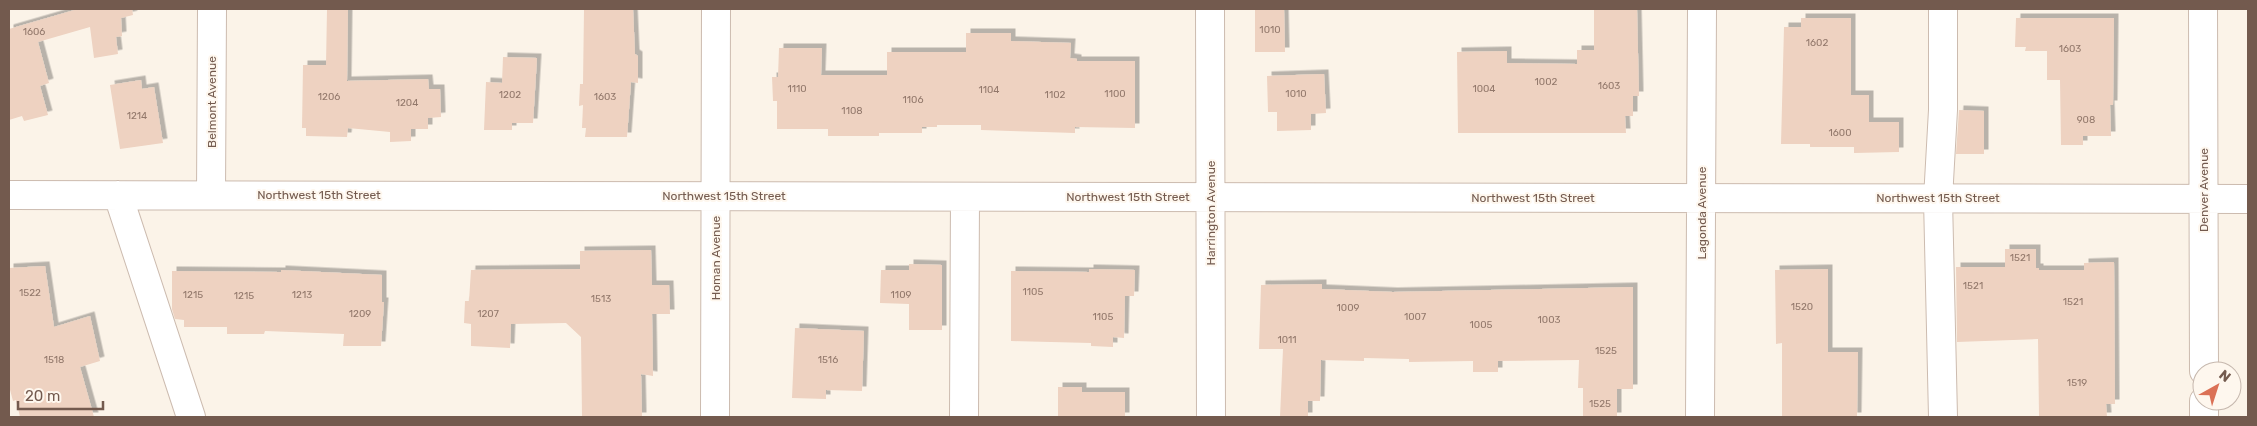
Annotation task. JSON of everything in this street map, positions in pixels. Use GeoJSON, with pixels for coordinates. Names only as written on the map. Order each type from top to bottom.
{"type":"FeatureCollection","features":[{"type":"Feature","properties":{"kind":"street","name":"Belmont Avenue"},"geometry":{"type":"LineString","coordinates":[[211,195],[212,9]]}},
{"type":"Feature","properties":{"kind":"street","name":"Homan Avenue"},"geometry":{"type":"LineString","coordinates":[[715,417],[716,9]]}},
{"type":"Feature","properties":{"kind":"street","name":"Harrington Avenue"},"geometry":{"type":"LineString","coordinates":[[1210,9],[1211,417]]}},
{"type":"Feature","properties":{"kind":"street","name":"Lagonda Avenue"},"geometry":{"type":"LineString","coordinates":[[1700,417],[1702,9]]}},
{"type":"Feature","properties":{"kind":"street"},"geometry":{"type":"LineString","coordinates":[[1942,417],[1938,198],[1943,110],[1943,9]]}},
{"type":"Feature","properties":{"kind":"street","name":"Denver Avenue"},"geometry":{"type":"LineString","coordinates":[[2203,9],[2204,361]]}},
{"type":"Feature","properties":{"kind":"street","name":"Northwest 15th Street"},"geometry":{"type":"LineString","coordinates":[[9,195],[2248,199]]}},
{"type":"Feature","properties":{"kind":"street"},"geometry":{"type":"LineString","coordinates":[[118,195],[191,417]]}},
{"type":"Feature","properties":{"kind":"street"},"geometry":{"type":"LineString","coordinates":[[964,417],[965,197]]}},
{"type":"Feature","properties":{"kind":"building"},"geometry":{"type":"Polygon","coordinates":[[[78,9],[132,9],[133,15],[121,18],[122,36],[116,37],[118,54],[94,58],[90,27],[38,42],[49,83],[40,86],[48,115],[24,121],[22,116],[9,120],[9,29],[78,9]]]}},
{"type":"Feature","properties":{"kind":"building"},"geometry":{"type":"Polygon","coordinates":[[[327,9],[348,9],[347,81],[428,79],[429,89],[440,89],[441,117],[428,118],[428,129],[411,129],[411,141],[390,142],[390,132],[348,128],[347,137],[306,136],[306,128],[302,128],[303,65],[326,65],[327,9]]]}},
{"type":"Feature","properties":{"kind":"building"},"geometry":{"type":"Polygon","coordinates":[[[584,9],[633,9],[635,54],[638,56],[638,83],[631,82],[627,137],[585,137],[586,128],[582,128],[583,105],[579,106],[580,84],[583,84],[584,9]]]}},
{"type":"Feature","properties":{"kind":"building"},"geometry":{"type":"Polygon","coordinates":[[[1255,9],[1284,9],[1285,52],[1255,52],[1255,9]]]}},
{"type":"Feature","properties":{"kind":"building"},"geometry":{"type":"Polygon","coordinates":[[[1594,9],[1637,9],[1639,96],[1633,96],[1633,116],[1625,116],[1626,133],[1458,133],[1457,52],[1507,51],[1507,63],[1577,64],[1577,50],[1594,50],[1594,9]]]}},
{"type":"Feature","properties":{"kind":"building"},"geometry":{"type":"Polygon","coordinates":[[[1801,18],[1851,18],[1851,95],[1869,95],[1869,122],[1899,122],[1899,152],[1854,153],[1854,147],[1810,147],[1810,144],[1781,144],[1784,27],[1801,27],[1801,18]]]}},
{"type":"Feature","properties":{"kind":"building"},"geometry":{"type":"Polygon","coordinates":[[[2016,18],[2114,18],[2113,105],[2110,105],[2111,136],[2083,136],[2083,145],[2061,145],[2060,80],[2047,80],[2047,51],[2025,51],[2026,47],[2015,47],[2016,18]]]}},
{"type":"Feature","properties":{"kind":"building"},"geometry":{"type":"Polygon","coordinates":[[[966,33],[1011,33],[1011,41],[1071,43],[1070,58],[1077,59],[1077,61],[1135,61],[1135,128],[1075,127],[1075,133],[981,130],[981,125],[937,125],[937,127],[922,127],[922,133],[879,133],[879,136],[828,136],[828,129],[777,129],[777,101],[773,101],[772,77],[778,77],[779,48],[822,48],[821,75],[887,75],[887,52],[966,52],[966,33]]]}},
{"type":"Feature","properties":{"kind":"building"},"geometry":{"type":"Polygon","coordinates":[[[503,57],[537,58],[533,123],[512,123],[512,130],[484,130],[486,82],[502,83],[503,57]]]}},
{"type":"Feature","properties":{"kind":"building"},"geometry":{"type":"Polygon","coordinates":[[[1324,74],[1326,113],[1311,114],[1311,130],[1277,131],[1277,112],[1268,112],[1267,76],[1324,74]]]}},
{"type":"Feature","properties":{"kind":"building"},"geometry":{"type":"Polygon","coordinates":[[[141,80],[142,89],[154,87],[163,143],[120,149],[110,85],[141,80]]]}},
{"type":"Feature","properties":{"kind":"building"},"geometry":{"type":"Polygon","coordinates":[[[1959,110],[1984,111],[1984,154],[1956,154],[1959,110]]]}},
{"type":"Feature","properties":{"kind":"building"},"geometry":{"type":"Polygon","coordinates":[[[2005,249],[2036,249],[2036,268],[2039,268],[2039,270],[2084,270],[2084,263],[2114,262],[2115,404],[2106,404],[2107,417],[2039,417],[2038,339],[1957,342],[1956,267],[2005,267],[2005,249]]]}},
{"type":"Feature","properties":{"kind":"building"},"geometry":{"type":"Polygon","coordinates":[[[651,250],[652,285],[669,285],[670,314],[652,314],[653,376],[641,374],[642,417],[582,417],[581,337],[566,323],[511,324],[510,348],[471,346],[471,324],[464,323],[465,301],[469,301],[471,270],[580,269],[580,251],[651,250]]]}},
{"type":"Feature","properties":{"kind":"building"},"geometry":{"type":"Polygon","coordinates":[[[909,264],[942,265],[942,330],[909,330],[909,304],[880,303],[881,270],[909,270],[909,264]]]}},
{"type":"Feature","properties":{"kind":"building"},"geometry":{"type":"Polygon","coordinates":[[[45,266],[54,327],[90,316],[100,361],[80,367],[94,417],[20,417],[16,400],[13,401],[9,386],[9,268],[45,266]]]}},
{"type":"Feature","properties":{"kind":"building"},"geometry":{"type":"Polygon","coordinates":[[[1089,269],[1135,270],[1134,296],[1125,296],[1124,338],[1113,337],[1113,347],[1091,346],[1091,343],[1011,341],[1011,271],[1089,272],[1089,269]]]}},
{"type":"Feature","properties":{"kind":"building"},"geometry":{"type":"Polygon","coordinates":[[[1828,269],[1828,352],[1858,352],[1857,417],[1782,417],[1782,343],[1776,344],[1775,270],[1828,269]]]}},
{"type":"Feature","properties":{"kind":"building"},"geometry":{"type":"Polygon","coordinates":[[[281,270],[382,275],[382,302],[384,302],[381,346],[343,346],[344,334],[265,331],[264,334],[227,334],[227,327],[184,327],[184,320],[175,319],[172,309],[172,271],[281,272],[281,270]]]}},
{"type":"Feature","properties":{"kind":"building"},"geometry":{"type":"Polygon","coordinates":[[[1322,284],[1322,289],[1393,292],[1633,287],[1633,389],[1617,389],[1617,417],[1583,417],[1583,388],[1578,388],[1579,360],[1498,361],[1498,372],[1473,372],[1473,361],[1409,362],[1409,359],[1364,358],[1364,361],[1321,360],[1320,401],[1308,401],[1308,417],[1280,417],[1283,349],[1259,349],[1261,285],[1322,284]]]}},
{"type":"Feature","properties":{"kind":"building"},"geometry":{"type":"Polygon","coordinates":[[[795,328],[864,331],[862,391],[826,390],[826,399],[792,398],[795,328]]]}},
{"type":"Feature","properties":{"kind":"building"},"geometry":{"type":"Polygon","coordinates":[[[1058,387],[1082,387],[1082,392],[1125,392],[1125,417],[1058,417],[1058,387]]]}}]}
